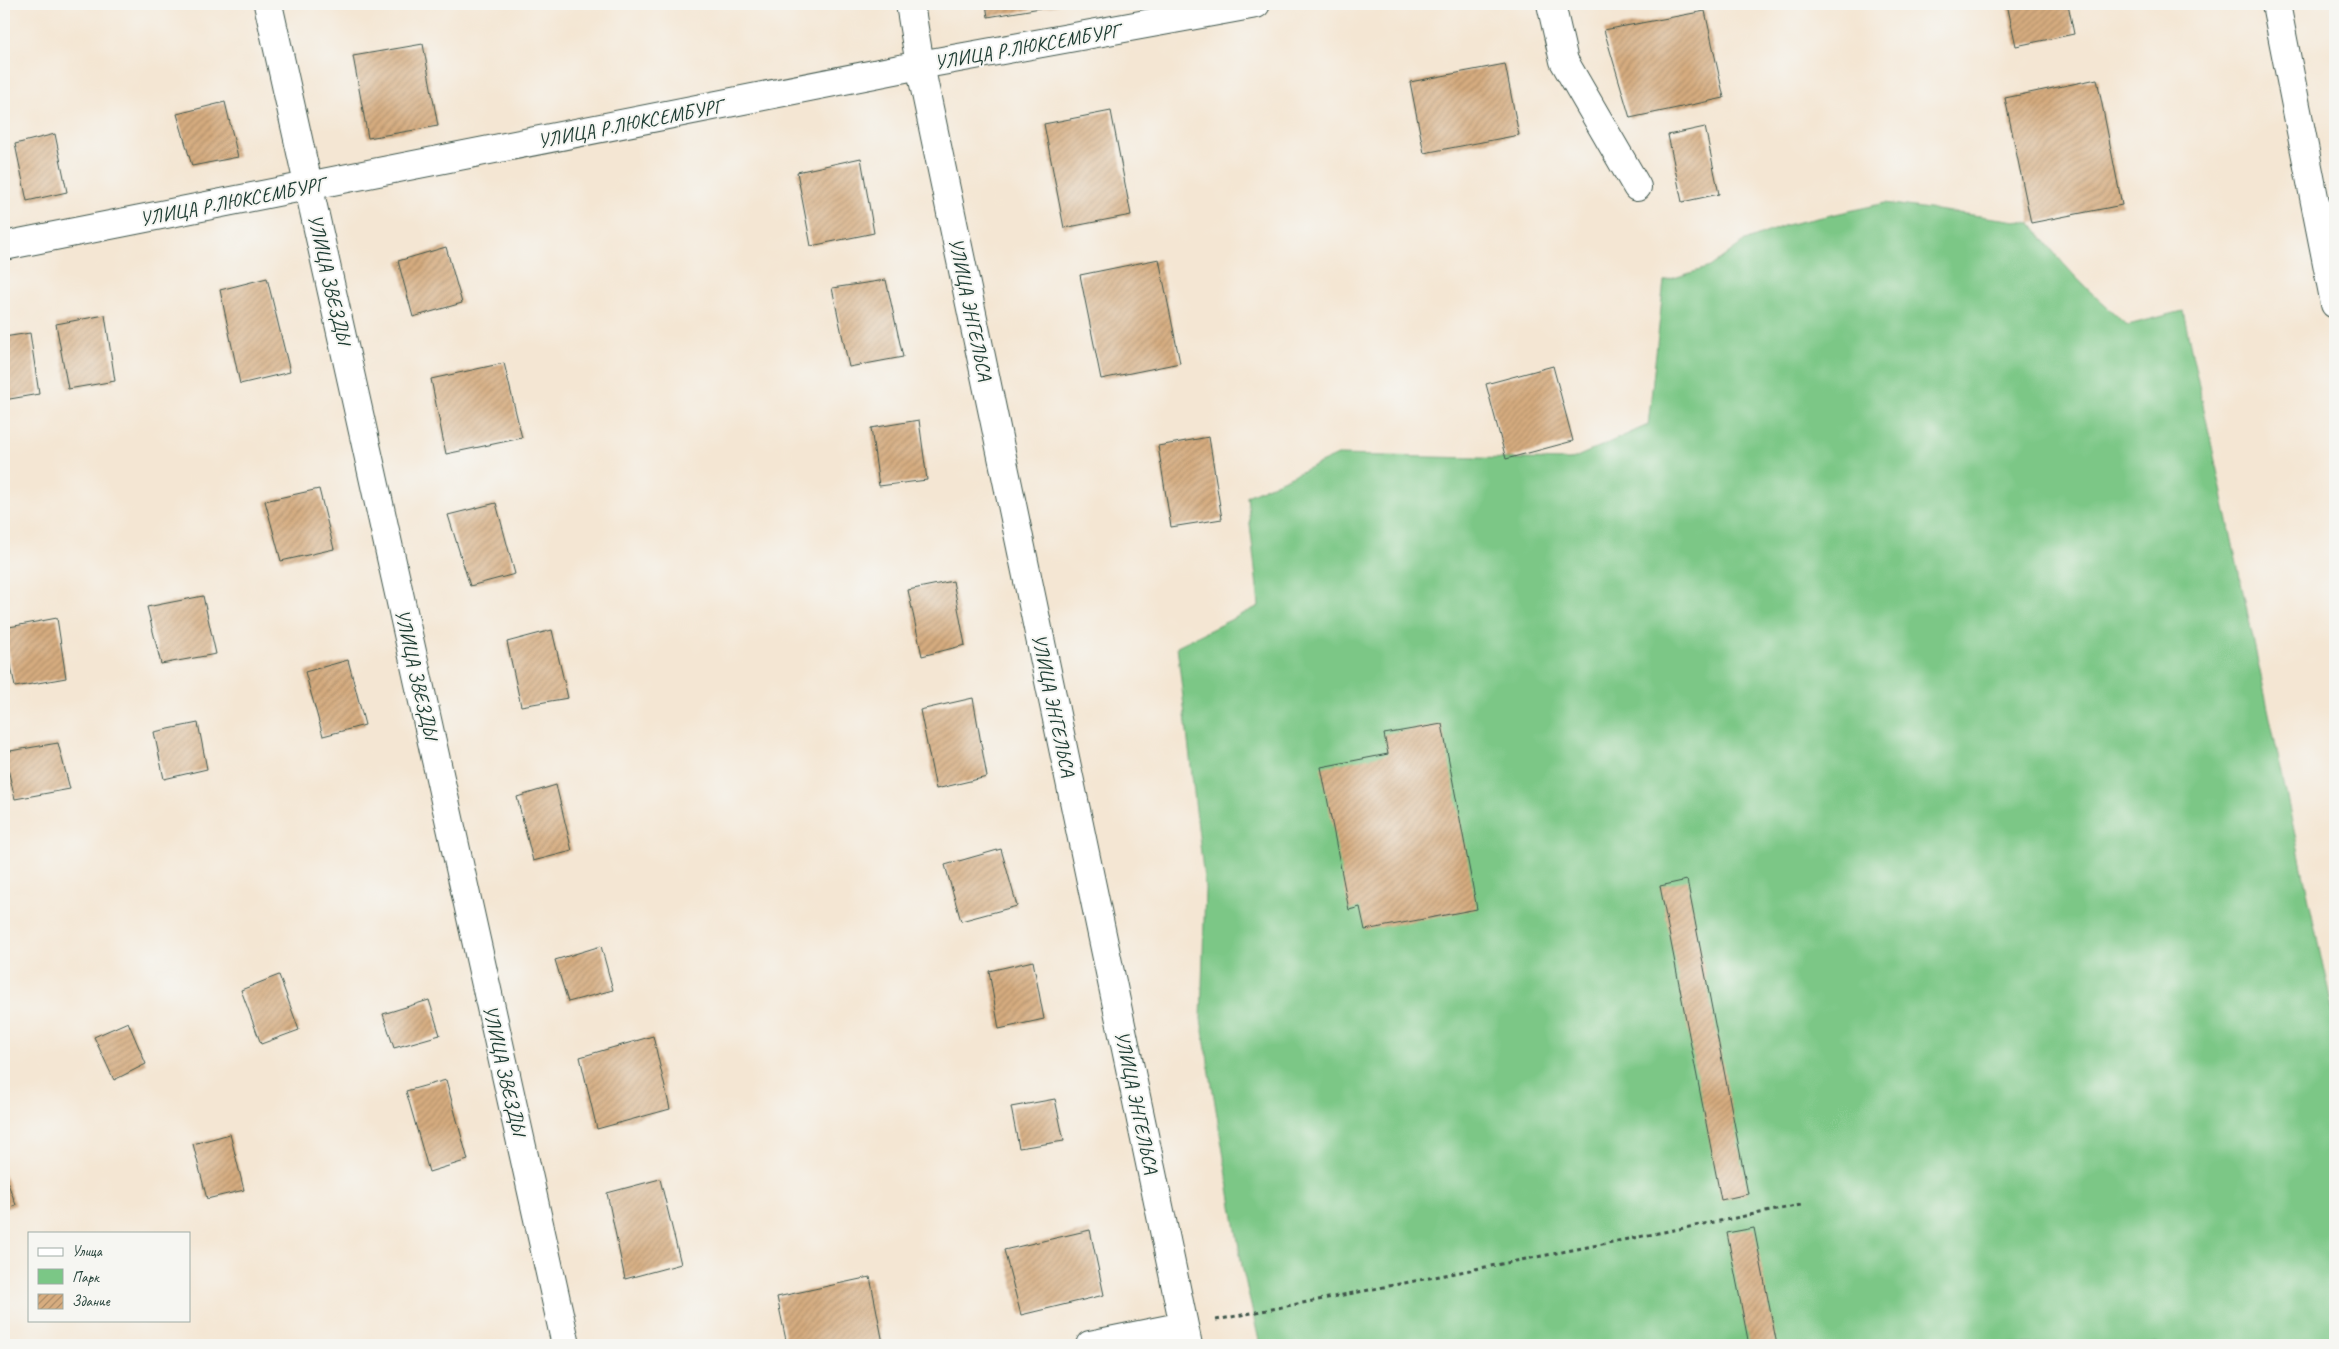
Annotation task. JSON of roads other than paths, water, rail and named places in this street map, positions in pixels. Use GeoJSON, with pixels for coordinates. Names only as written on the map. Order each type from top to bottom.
{"type":"FeatureCollection","features":[{"type":"Feature","properties":{"kind":"street","name":"УЛИЦА ЗВЕЗДЫ"},"geometry":{"type":"LineString","coordinates":[[268,4],[566,1345]]}},
{"type":"Feature","properties":{"kind":"street","name":"УЛИЦА ЭНГЕЛЬСА"},"geometry":{"type":"LineString","coordinates":[[910,4],[920,66],[1186,1336]]}},
{"type":"Feature","properties":{"kind":"street","name":"УЛИЦА Р.ЛЮКСЕМБУРГ"},"geometry":{"type":"LineString","coordinates":[[4,246],[920,66],[1256,4]]}},
{"type":"Feature","properties":{"kind":"street"},"geometry":{"type":"LineString","coordinates":[[1551,4],[1564,61],[1637,187]]}},
{"type":"Feature","properties":{"kind":"street"},"geometry":{"type":"LineString","coordinates":[[2276,4],[2335,304]]}},
{"type":"Feature","properties":{"kind":"street"},"geometry":{"type":"LineString","coordinates":[[1090,1345],[1186,1336]]}}]}
